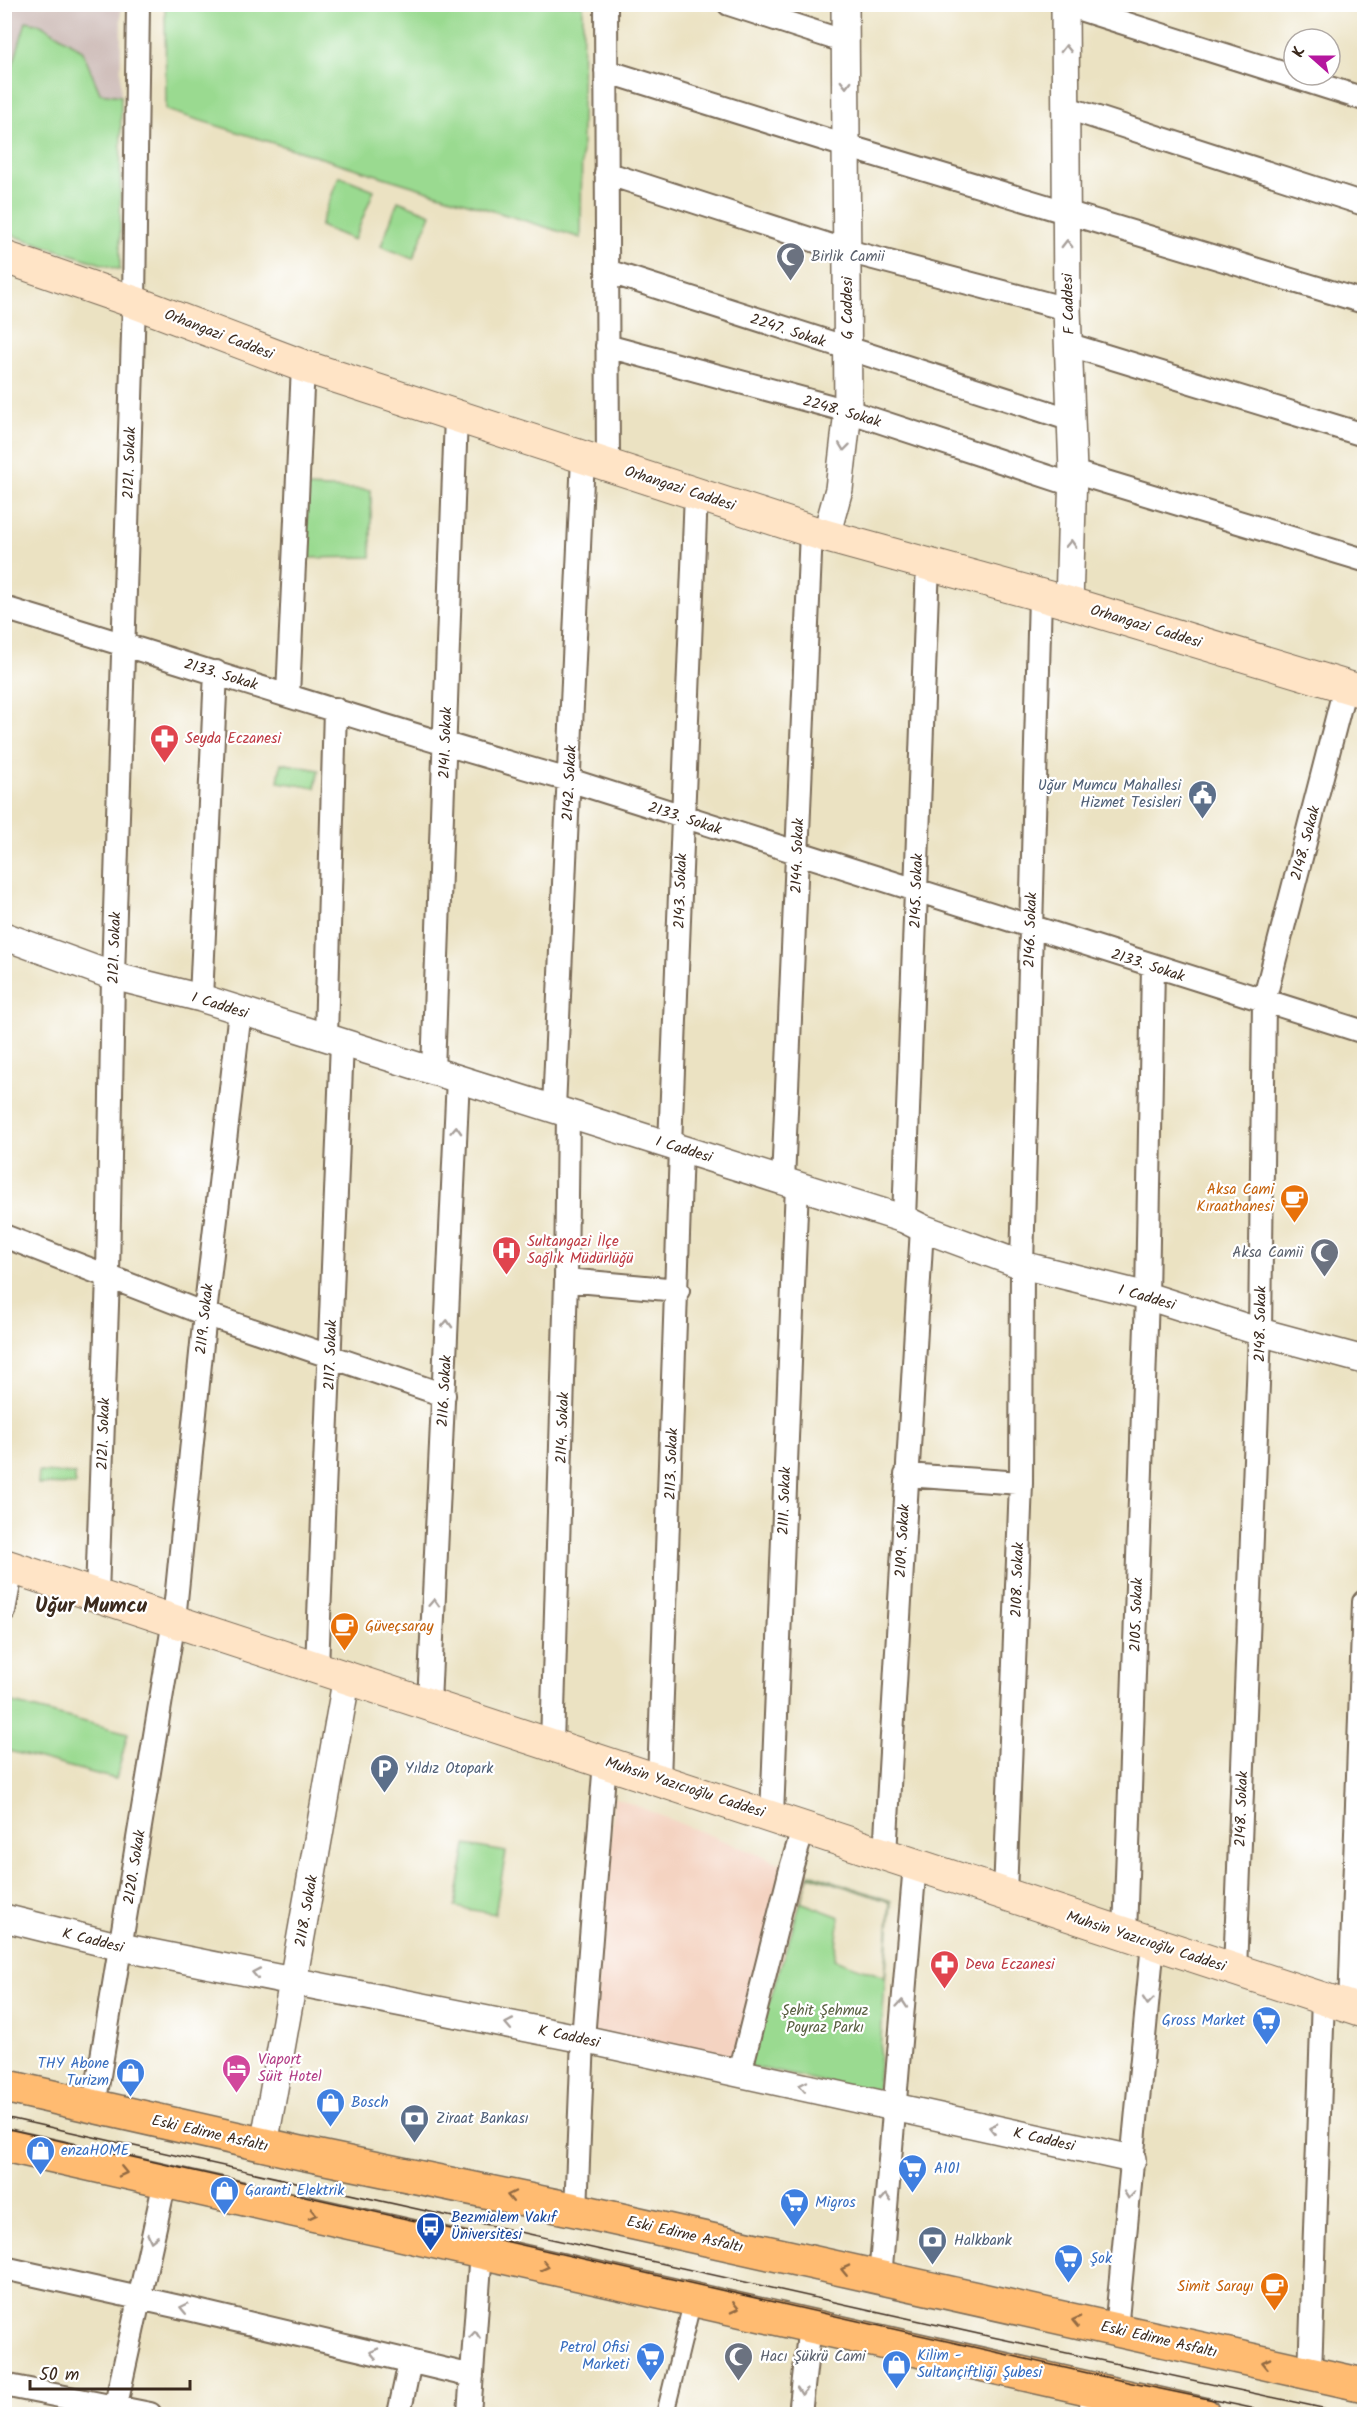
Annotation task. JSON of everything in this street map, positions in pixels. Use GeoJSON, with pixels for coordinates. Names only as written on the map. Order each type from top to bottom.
{"type":"FeatureCollection","features":[{"type":"Feature","properties":{"kind":"main road","name":"Orhangazi Caddesi"},"geometry":{"type":"LineString","coordinates":[[4,257],[134,302],[303,366],[818,534],[1055,599],[1355,689]]}},
{"type":"Feature","properties":{"kind":"main road","name":"Muhsin Yazıcıoğlu Caddesi"},"geometry":{"type":"LineString","coordinates":[[8,1566],[97,1595],[173,1624],[317,1667],[1346,2006]]}},
{"type":"Feature","properties":{"kind":"main road","name":"Eski Edirne Asfaltı"},"geometry":{"type":"LineString","coordinates":[[4,2086],[264,2145],[576,2210],[1365,2385]]}},
{"type":"Feature","properties":{"kind":"main road"},"geometry":{"type":"LineString","coordinates":[[4,2145],[810,2325],[1094,2403],[1203,2415]]}},
{"type":"Feature","properties":{"kind":"street","name":"2121. Sokak"},"geometry":{"type":"LineString","coordinates":[[97,1595],[108,1276],[113,976],[134,302],[138,4]]}},
{"type":"Feature","properties":{"kind":"street","name":"2142. Sokak"},"geometry":{"type":"LineString","coordinates":[[561,1111],[569,780],[607,346],[606,4]]}},
{"type":"Feature","properties":{"kind":"street"},"geometry":{"type":"LineString","coordinates":[[729,4],[846,42]]}},
{"type":"Feature","properties":{"kind":"street","name":"G Caddesi"},"geometry":{"type":"LineString","coordinates":[[818,534],[839,489],[848,411],[845,4]]}},
{"type":"Feature","properties":{"kind":"street"},"geometry":{"type":"LineString","coordinates":[[1065,5],[1365,99]]}},
{"type":"Feature","properties":{"kind":"street","name":"F Caddesi"},"geometry":{"type":"LineString","coordinates":[[1055,599],[1073,478],[1067,309],[1065,5]]}},
{"type":"Feature","properties":{"kind":"street"},"geometry":{"type":"LineString","coordinates":[[606,71],[1066,213],[1365,302]]}},
{"type":"Feature","properties":{"kind":"street"},"geometry":{"type":"LineString","coordinates":[[1067,108],[1365,204]]}},
{"type":"Feature","properties":{"kind":"street"},"geometry":{"type":"LineString","coordinates":[[606,173],[847,251],[1067,309]]}},
{"type":"Feature","properties":{"kind":"street","name":"2247. Sokak"},"geometry":{"type":"LineString","coordinates":[[607,271],[1072,420]]}},
{"type":"Feature","properties":{"kind":"street"},"geometry":{"type":"LineString","coordinates":[[1070,345],[1365,435]]}},
{"type":"Feature","properties":{"kind":"street","name":"2248. Sokak"},"geometry":{"type":"LineString","coordinates":[[607,346],[848,411],[1073,478],[1365,560]]}},
{"type":"Feature","properties":{"kind":"street"},"geometry":{"type":"LineString","coordinates":[[288,694],[303,366]]}},
{"type":"Feature","properties":{"kind":"street","name":"2141. Sokak"},"geometry":{"type":"LineString","coordinates":[[446,1074],[445,745],[456,416]]}},
{"type":"Feature","properties":{"kind":"street","name":"2143. Sokak"},"geometry":{"type":"LineString","coordinates":[[676,1147],[683,817],[696,493]]}},
{"type":"Feature","properties":{"kind":"street","name":"2144. Sokak"},"geometry":{"type":"LineString","coordinates":[[790,1183],[797,854],[818,534]]}},
{"type":"Feature","properties":{"kind":"street","name":"2145. Sokak"},"geometry":{"type":"LineString","coordinates":[[913,1223],[916,891],[928,563]]}},
{"type":"Feature","properties":{"kind":"street","name":"2146. Sokak"},"geometry":{"type":"LineString","coordinates":[[1022,1265],[1030,927],[1055,599]]}},
{"type":"Feature","properties":{"kind":"street","name":"2133. Sokak"},"geometry":{"type":"LineString","coordinates":[[4,608],[288,694],[445,745],[569,780],[1365,1032]]}},
{"type":"Feature","properties":{"kind":"street"},"geometry":{"type":"LineString","coordinates":[[201,998],[216,672]]}},
{"type":"Feature","properties":{"kind":"street","name":"2148. Sokak"},"geometry":{"type":"LineString","coordinates":[[1235,1970],[1260,1332],[1264,1001],[1355,689]]}},
{"type":"Feature","properties":{"kind":"street","name":"2117. Sokak"},"geometry":{"type":"LineString","coordinates":[[317,1667],[330,1357],[335,709]]}},
{"type":"Feature","properties":{"kind":"street","name":"I Caddesi"},"geometry":{"type":"LineString","coordinates":[[4,936],[113,976],[201,998],[790,1183],[913,1223],[1022,1265],[1147,1296],[1260,1332],[1365,1359]]}},
{"type":"Feature","properties":{"kind":"street","name":"2105. Sokak"},"geometry":{"type":"LineString","coordinates":[[1116,2330],[1132,2159],[1139,1938],[1147,1296],[1154,966]]}},
{"type":"Feature","properties":{"kind":"street","name":"2119. Sokak"},"geometry":{"type":"LineString","coordinates":[[173,1624],[205,1314],[240,1011]]}},
{"type":"Feature","properties":{"kind":"street","name":"2116. Sokak"},"geometry":{"type":"LineString","coordinates":[[429,1704],[444,1395],[446,1074]]}},
{"type":"Feature","properties":{"kind":"street","name":"2114. Sokak"},"geometry":{"type":"LineString","coordinates":[[552,1744],[566,1280],[561,1111]]}},
{"type":"Feature","properties":{"kind":"street","name":"2113. Sokak"},"geometry":{"type":"LineString","coordinates":[[659,1780],[678,1290],[676,1147]]}},
{"type":"Feature","properties":{"kind":"street","name":"2111. Sokak"},"geometry":{"type":"LineString","coordinates":[[772,1816],[790,1183]]}},
{"type":"Feature","properties":{"kind":"street","name":"2109. Sokak"},"geometry":{"type":"LineString","coordinates":[[885,1854],[906,1475],[913,1223]]}},
{"type":"Feature","properties":{"kind":"street"},"geometry":{"type":"LineString","coordinates":[[4,1236],[205,1314],[444,1395]]}},
{"type":"Feature","properties":{"kind":"street","name":"2108. Sokak"},"geometry":{"type":"LineString","coordinates":[[1005,1894],[1021,1483],[1022,1265]]}},
{"type":"Feature","properties":{"kind":"street"},"geometry":{"type":"LineString","coordinates":[[566,1280],[678,1290]]}},
{"type":"Feature","properties":{"kind":"street"},"geometry":{"type":"LineString","coordinates":[[906,1475],[1021,1483]]}},
{"type":"Feature","properties":{"kind":"street"},"geometry":{"type":"LineString","coordinates":[[4,1611],[8,1566]]}},
{"type":"Feature","properties":{"kind":"street"},"geometry":{"type":"LineString","coordinates":[[1310,2373],[1346,2006],[1365,1602]]}},
{"type":"Feature","properties":{"kind":"street","name":"2120. Sokak"},"geometry":{"type":"LineString","coordinates":[[94,2106],[173,1624]]}},
{"type":"Feature","properties":{"kind":"street","name":"2118. Sokak"},"geometry":{"type":"LineString","coordinates":[[264,2145],[347,1677]]}},
{"type":"Feature","properties":{"kind":"street"},"geometry":{"type":"LineString","coordinates":[[576,2210],[583,2039],[605,1761]]}},
{"type":"Feature","properties":{"kind":"street"},"geometry":{"type":"LineString","coordinates":[[740,2073],[792,1865],[804,1827]]}},
{"type":"Feature","properties":{"kind":"street"},"geometry":{"type":"LineString","coordinates":[[880,2278],[915,1864]]}},
{"type":"Feature","properties":{"kind":"street","name":"K Caddesi"},"geometry":{"type":"LineString","coordinates":[[4,1918],[121,1947],[583,2039],[1132,2159]]}},
{"type":"Feature","properties":{"kind":"street"},"geometry":{"type":"LineString","coordinates":[[115,2410],[165,2181]]}},
{"type":"Feature","properties":{"kind":"street"},"geometry":{"type":"LineString","coordinates":[[469,2415],[481,2251]]}},
{"type":"Feature","properties":{"kind":"street"},"geometry":{"type":"LineString","coordinates":[[4,2268],[472,2376]]}},
{"type":"Feature","properties":{"kind":"street"},"geometry":{"type":"LineString","coordinates":[[665,2415],[693,2299]]}},
{"type":"Feature","properties":{"kind":"street"},"geometry":{"type":"LineString","coordinates":[[800,2415],[810,2325]]}},
{"type":"Feature","properties":{"kind":"street"},"geometry":{"type":"LineString","coordinates":[[399,2415],[410,2362]]}},
{"type":"Feature","properties":{"kind":"street"},"geometry":{"type":"LineString","coordinates":[[4,2385],[115,2410],[150,2415]]}},
{"type":"Feature","properties":{"kind":"shaded area"},"geometry":{"type":"Polygon","coordinates":[[[5,5],[121,5],[120,270],[5,233],[5,5]]]}},
{"type":"Feature","properties":{"kind":"shaded area"},"geometry":{"type":"Polygon","coordinates":[[[614,1797],[810,1875],[749,2066],[593,2031],[614,1797]]]}},
{"type":"Feature","properties":{"kind":"green space"},"geometry":{"type":"Polygon","coordinates":[[[165,5],[583,5],[581,238],[166,110],[165,5]]]}},
{"type":"Feature","properties":{"kind":"green space"},"geometry":{"type":"Polygon","coordinates":[[[26,21],[41,24],[82,50],[100,93],[121,96],[120,270],[5,233],[5,92],[26,21]]]}},
{"type":"Feature","properties":{"kind":"green space"},"geometry":{"type":"Polygon","coordinates":[[[339,176],[374,190],[354,240],[320,226],[339,176]]]}},
{"type":"Feature","properties":{"kind":"green space"},"geometry":{"type":"Polygon","coordinates":[[[398,201],[431,214],[413,259],[381,246],[398,201]]]}},
{"type":"Feature","properties":{"kind":"green space"},"geometry":{"type":"Polygon","coordinates":[[[307,487],[371,490],[371,557],[307,558],[307,487]]]}},
{"type":"Feature","properties":{"kind":"green space"},"geometry":{"type":"Polygon","coordinates":[[[281,763],[319,770],[315,788],[278,782],[281,763]]]}},
{"type":"Feature","properties":{"kind":"green space"},"geometry":{"type":"Polygon","coordinates":[[[39,1472],[75,1474],[75,1485],[38,1484],[39,1472]]]}},
{"type":"Feature","properties":{"kind":"green space"},"geometry":{"type":"Polygon","coordinates":[[[9,1702],[128,1733],[116,1779],[5,1750],[5,1718],[9,1702]]]}},
{"type":"Feature","properties":{"kind":"green space"},"geometry":{"type":"Polygon","coordinates":[[[466,1845],[506,1852],[495,1914],[455,1907],[466,1845]]]}},
{"type":"Feature","properties":{"kind":"green space","name":"Şehit Şehmuz Poyraz Parkı"},"geometry":{"type":"Polygon","coordinates":[[[810,1873],[891,1901],[877,2093],[749,2066],[801,1902],[840,1917],[834,1959],[885,1977],[890,1902],[810,1875],[806,1887],[810,1873]]]}},
{"type":"Feature","properties":{"kind":"tram line"},"geometry":{"type":"LineString","coordinates":[[4,2117],[983,2335],[1350,2414]]}},
{"type":"Feature","properties":{"kind":"tram line"},"geometry":{"type":"LineString","coordinates":[[4,2128],[1132,2383],[1280,2414]]}},
{"type":"Feature","properties":{"kind":"place","name":"Birlik Camii"},"geometry":{"type":"Point","coordinates":[790,282]}},
{"type":"Feature","properties":{"kind":"place","name":"Seyda Eczanesi"},"geometry":{"type":"Point","coordinates":[164,764]}},
{"type":"Feature","properties":{"kind":"place","name":"Uğur Mumcu Mahallesi Hizmet Tesisleri"},"geometry":{"type":"Point","coordinates":[1202,820]}},
{"type":"Feature","properties":{"kind":"place","name":"Aksa Cami Kıraathanesi"},"geometry":{"type":"Point","coordinates":[1295,1224]}},
{"type":"Feature","properties":{"kind":"place","name":"Sultangazi İlçe Sağlık Müdürlüğü"},"geometry":{"type":"Point","coordinates":[506,1276]}},
{"type":"Feature","properties":{"kind":"place","name":"Aksa Camii"},"geometry":{"type":"Point","coordinates":[1324,1278]}},
{"type":"Feature","properties":{"kind":"place","name":"Güveçsaray"},"geometry":{"type":"Point","coordinates":[344,1652]}},
{"type":"Feature","properties":{"kind":"place","name":"Yıldız Otopark"},"geometry":{"type":"Point","coordinates":[384,1794]}},
{"type":"Feature","properties":{"kind":"place","name":"Deva Eczanesi"},"geometry":{"type":"Point","coordinates":[944,1990]}},
{"type":"Feature","properties":{"kind":"place","name":"Gross Market"},"geometry":{"type":"Point","coordinates":[1266,2046]}},
{"type":"Feature","properties":{"kind":"place","name":"Viaport Süit Hotel"},"geometry":{"type":"Point","coordinates":[237,2094]}},
{"type":"Feature","properties":{"kind":"place","name":"THY Abone Turizm"},"geometry":{"type":"Point","coordinates":[130,2098]}},
{"type":"Feature","properties":{"kind":"place","name":"Bosch"},"geometry":{"type":"Point","coordinates":[330,2128]}},
{"type":"Feature","properties":{"kind":"place","name":"Ziraat Bankası"},"geometry":{"type":"Point","coordinates":[415,2144]}},
{"type":"Feature","properties":{"kind":"place","name":"enzaHOME"},"geometry":{"type":"Point","coordinates":[40,2176]}},
{"type":"Feature","properties":{"kind":"place","name":"A101"},"geometry":{"type":"Point","coordinates":[913,2194]}},
{"type":"Feature","properties":{"kind":"place","name":"Garanti Elektrik"},"geometry":{"type":"Point","coordinates":[224,2216]}},
{"type":"Feature","properties":{"kind":"place","name":"Migros"},"geometry":{"type":"Point","coordinates":[794,2228]}},
{"type":"Feature","properties":{"kind":"place","name":"Bezmialem Vakıf Üniversitesi"},"geometry":{"type":"Point","coordinates":[430,2252]}},
{"type":"Feature","properties":{"kind":"place","name":"Halkbank"},"geometry":{"type":"Point","coordinates":[933,2266]}},
{"type":"Feature","properties":{"kind":"place","name":"Şok"},"geometry":{"type":"Point","coordinates":[1069,2284]}},
{"type":"Feature","properties":{"kind":"place","name":"Simit Sarayı"},"geometry":{"type":"Point","coordinates":[1275,2312]}},
{"type":"Feature","properties":{"kind":"place","name":"Petrol Ofisi Marketi"},"geometry":{"type":"Point","coordinates":[650,2382]}},
{"type":"Feature","properties":{"kind":"place","name":"Hacı Şükrü Cami"},"geometry":{"type":"Point","coordinates":[739,2382]}},
{"type":"Feature","properties":{"kind":"place","name":"Kilim - Sultançiftliği Şubesi"},"geometry":{"type":"Point","coordinates":[896,2390]}},
{"type":"Feature","properties":{"kind":"district","name":"Uğur Mumcu"},"geometry":{"type":"Point","coordinates":[91,1605]}}]}
